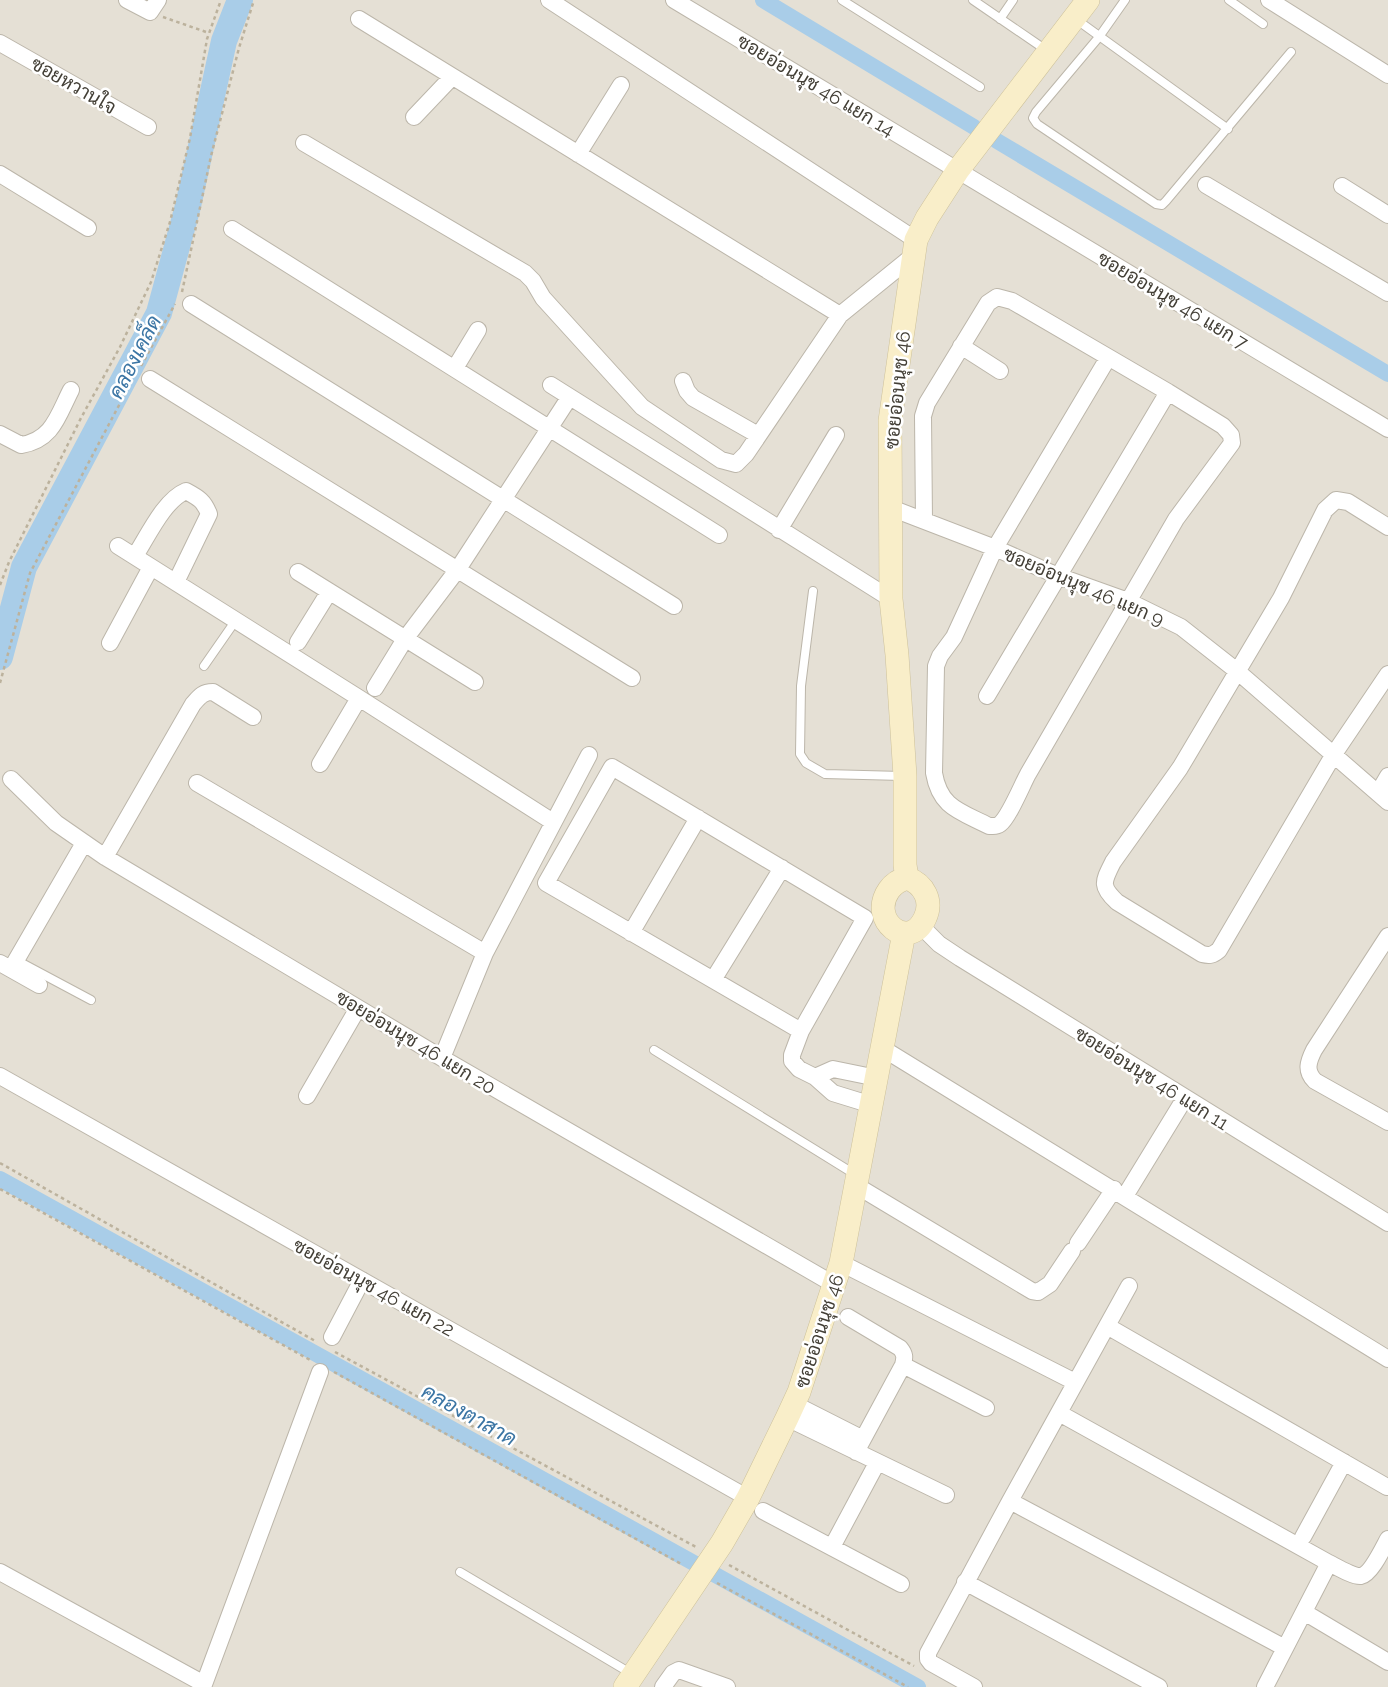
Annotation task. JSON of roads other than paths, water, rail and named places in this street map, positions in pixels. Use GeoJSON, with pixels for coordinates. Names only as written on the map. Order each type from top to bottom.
{"type":"FeatureCollection","features":[{"type":"Feature","properties":{"kind":"street"},"geometry":{"type":"LineString","coordinates":[[127,0],[154,6]]}},
{"type":"Feature","properties":{"kind":"street"},"geometry":{"type":"LineString","coordinates":[[304,143],[529,276],[542,298],[642,407],[721,460],[736,464],[841,315],[915,247],[549,0]]}},
{"type":"Feature","properties":{"kind":"street","name":"ซอยอ่อนนุช 46 แยก 14"},"geometry":{"type":"LineString","coordinates":[[674,0],[958,170]]}},
{"type":"Feature","properties":{"kind":"street"},"geometry":{"type":"LineString","coordinates":[[1269,0],[1388,75]]}},
{"type":"Feature","properties":{"kind":"street","name":"ซอยอ่อนนุช 46"},"geometry":{"type":"LineString","coordinates":[[907,878],[905,776],[891,599],[890,421],[915,247],[927,218],[958,170],[1081,9]]}},
{"type":"Feature","properties":{"kind":"street"},"geometry":{"type":"LineString","coordinates":[[359,19],[841,315]]}},
{"type":"Feature","properties":{"kind":"street","name":"ซอยหวานใจ"},"geometry":{"type":"LineString","coordinates":[[0,43],[148,127]]}},
{"type":"Feature","properties":{"kind":"street"},"geometry":{"type":"LineString","coordinates":[[414,117],[452,77]]}},
{"type":"Feature","properties":{"kind":"street"},"geometry":{"type":"LineString","coordinates":[[578,154],[621,85]]}},
{"type":"Feature","properties":{"kind":"street","name":"ซอยอ่อนนุช 46 แยก 7"},"geometry":{"type":"LineString","coordinates":[[958,170],[1388,429]]}},
{"type":"Feature","properties":{"kind":"street"},"geometry":{"type":"LineString","coordinates":[[0,174],[88,229]]}},
{"type":"Feature","properties":{"kind":"street"},"geometry":{"type":"LineString","coordinates":[[1206,185],[1388,293]]}},
{"type":"Feature","properties":{"kind":"street"},"geometry":{"type":"LineString","coordinates":[[1342,186],[1388,215]]}},
{"type":"Feature","properties":{"kind":"street"},"geometry":{"type":"LineString","coordinates":[[232,229],[719,535]]}},
{"type":"Feature","properties":{"kind":"street"},"geometry":{"type":"LineString","coordinates":[[924,520],[923,416],[927,403],[988,303],[998,296],[1012,301],[1168,392],[1223,426],[1231,435],[1232,443],[1176,519],[1004,819],[994,826],[953,808],[937,788],[934,773],[936,666],[954,637],[995,548],[1108,358]]}},
{"type":"Feature","properties":{"kind":"street"},"geometry":{"type":"LineString","coordinates":[[183,299],[674,606]]}},
{"type":"Feature","properties":{"kind":"street"},"geometry":{"type":"LineString","coordinates":[[455,368],[478,330]]}},
{"type":"Feature","properties":{"kind":"street"},"geometry":{"type":"LineString","coordinates":[[961,346],[1000,371]]}},
{"type":"Feature","properties":{"kind":"street"},"geometry":{"type":"LineString","coordinates":[[150,379],[632,678]]}},
{"type":"Feature","properties":{"kind":"street"},"geometry":{"type":"LineString","coordinates":[[682,381],[694,398],[758,435]]}},
{"type":"Feature","properties":{"kind":"street"},"geometry":{"type":"LineString","coordinates":[[551,385],[891,599]]}},
{"type":"Feature","properties":{"kind":"street"},"geometry":{"type":"LineString","coordinates":[[0,434],[21,444],[40,440],[54,425],[71,390]]}},
{"type":"Feature","properties":{"kind":"street"},"geometry":{"type":"LineString","coordinates":[[987,696],[1168,392]]}},
{"type":"Feature","properties":{"kind":"street"},"geometry":{"type":"LineString","coordinates":[[374,688],[405,639],[504,500],[569,398]]}},
{"type":"Feature","properties":{"kind":"street"},"geometry":{"type":"LineString","coordinates":[[779,530],[836,435]]}},
{"type":"Feature","properties":{"kind":"street"},"geometry":{"type":"LineString","coordinates":[[135,556],[166,506],[186,491],[197,497],[205,504],[209,514],[176,582]]}},
{"type":"Feature","properties":{"kind":"street"},"geometry":{"type":"LineString","coordinates":[[1388,527],[1348,502],[1336,500],[1325,510],[1281,598],[1180,768],[1113,862],[1104,878],[1104,887],[1117,902],[1202,954],[1208,956],[1219,950],[1334,754],[1388,674]]}},
{"type":"Feature","properties":{"kind":"street","name":"ซอยอ่อนนุช 46 แยก 9"},"geometry":{"type":"LineString","coordinates":[[891,508],[995,548],[1058,576],[1128,601],[1181,627],[1237,671],[1383,797]]}},
{"type":"Feature","properties":{"kind":"street"},"geometry":{"type":"LineString","coordinates":[[118,546],[553,822]]}},
{"type":"Feature","properties":{"kind":"street"},"geometry":{"type":"LineString","coordinates":[[110,643],[151,567]]}},
{"type":"Feature","properties":{"kind":"street"},"geometry":{"type":"LineString","coordinates":[[298,572],[475,682]]}},
{"type":"Feature","properties":{"kind":"street"},"geometry":{"type":"LineString","coordinates":[[298,642],[329,592]]}},
{"type":"Feature","properties":{"kind":"street"},"geometry":{"type":"LineString","coordinates":[[105,856],[200,695],[214,692],[253,717]]}},
{"type":"Feature","properties":{"kind":"street"},"geometry":{"type":"LineString","coordinates":[[320,764],[359,698]]}},
{"type":"Feature","properties":{"kind":"street"},"geometry":{"type":"LineString","coordinates":[[442,1059],[485,953],[589,755]]}},
{"type":"Feature","properties":{"kind":"street"},"geometry":{"type":"LineString","coordinates":[[801,1031],[546,883],[612,766],[865,918],[801,1031],[792,1061],[833,1093],[872,1105]]}},
{"type":"Feature","properties":{"kind":"street"},"geometry":{"type":"LineString","coordinates":[[1383,797],[1388,776]]}},
{"type":"Feature","properties":{"kind":"street","name":"ซอยอ่อนนุช 46 แยก 20"},"geometry":{"type":"LineString","coordinates":[[11,779],[56,823],[84,843],[442,1059],[838,1274],[1075,1382]]}},
{"type":"Feature","properties":{"kind":"street"},"geometry":{"type":"LineString","coordinates":[[197,783],[485,953]]}},
{"type":"Feature","properties":{"kind":"street"},"geometry":{"type":"LineString","coordinates":[[631,933],[698,818]]}},
{"type":"Feature","properties":{"kind":"street"},"geometry":{"type":"LineString","coordinates":[[39,985],[9,964],[84,843]]}},
{"type":"Feature","properties":{"kind":"street"},"geometry":{"type":"LineString","coordinates":[[713,980],[782,868]]}},
{"type":"Feature","properties":{"kind":"street"},"geometry":{"type":"LineString","coordinates":[[907,878],[915,881],[929,902],[928,911],[913,930],[891,927],[882,908],[890,888],[898,880],[907,878]]}},
{"type":"Feature","properties":{"kind":"street","name":"ซอยอ่อนนุช 46"},"geometry":{"type":"LineString","coordinates":[[629,1681],[709,1563],[756,1504],[813,1352],[838,1274],[882,1048],[913,930]]}},
{"type":"Feature","properties":{"kind":"street","name":"ซอยอ่อนนุช 46 แยก 11"},"geometry":{"type":"LineString","coordinates":[[913,930],[1388,1223]]}},
{"type":"Feature","properties":{"kind":"street"},"geometry":{"type":"LineString","coordinates":[[1388,936],[1314,1050],[1308,1061],[1308,1069],[1315,1081],[1388,1122]]}},
{"type":"Feature","properties":{"kind":"street"},"geometry":{"type":"LineString","coordinates":[[307,1096],[358,1008]]}},
{"type":"Feature","properties":{"kind":"street"},"geometry":{"type":"LineString","coordinates":[[882,1048],[1388,1359]]}},
{"type":"Feature","properties":{"kind":"street"},"geometry":{"type":"LineString","coordinates":[[815,1077],[833,1069],[877,1078]]}},
{"type":"Feature","properties":{"kind":"street","name":"ซอยอ่อนนุช 46 แยก 22"},"geometry":{"type":"LineString","coordinates":[[0,1076],[901,1584]]}},
{"type":"Feature","properties":{"kind":"street"},"geometry":{"type":"LineString","coordinates":[[858,1181],[1032,1291],[1038,1292],[1050,1284],[1075,1247],[1120,1192],[1185,1098]]}},
{"type":"Feature","properties":{"kind":"street"},"geometry":{"type":"LineString","coordinates":[[326,1342],[362,1280]]}},
{"type":"Feature","properties":{"kind":"street"},"geometry":{"type":"LineString","coordinates":[[974,1687],[938,1668],[928,1659],[928,1653],[1129,1286]]}},
{"type":"Feature","properties":{"kind":"street"},"geometry":{"type":"LineString","coordinates":[[848,1317],[900,1348],[905,1358],[860,1446]]}},
{"type":"Feature","properties":{"kind":"street"},"geometry":{"type":"LineString","coordinates":[[1107,1326],[1387,1487]]}},
{"type":"Feature","properties":{"kind":"street"},"geometry":{"type":"LineString","coordinates":[[903,1365],[986,1408]]}},
{"type":"Feature","properties":{"kind":"street"},"geometry":{"type":"LineString","coordinates":[[0,1573],[204,1685],[321,1367]]}},
{"type":"Feature","properties":{"kind":"street"},"geometry":{"type":"LineString","coordinates":[[791,1411],[860,1446],[877,1463],[946,1495]]}},
{"type":"Feature","properties":{"kind":"street"},"geometry":{"type":"LineString","coordinates":[[1059,1413],[1329,1563],[1361,1576],[1371,1569],[1385,1549]]}},
{"type":"Feature","properties":{"kind":"street"},"geometry":{"type":"LineString","coordinates":[[1303,1537],[1343,1462]]}},
{"type":"Feature","properties":{"kind":"street"},"geometry":{"type":"LineString","coordinates":[[832,1547],[877,1463]]}},
{"type":"Feature","properties":{"kind":"street"},"geometry":{"type":"LineString","coordinates":[[1010,1501],[1285,1648]]}},
{"type":"Feature","properties":{"kind":"street"},"geometry":{"type":"LineString","coordinates":[[1265,1687],[1329,1563]]}},
{"type":"Feature","properties":{"kind":"street"},"geometry":{"type":"LineString","coordinates":[[965,1582],[1160,1687]]}},
{"type":"Feature","properties":{"kind":"street"},"geometry":{"type":"LineString","coordinates":[[1304,1612],[1388,1662]]}},
{"type":"Feature","properties":{"kind":"street"},"geometry":{"type":"LineString","coordinates":[[663,1687],[678,1670],[727,1687]]}},
{"type":"Feature","properties":{"kind":"lane"},"geometry":{"type":"LineString","coordinates":[[842,0],[980,87]]}},
{"type":"Feature","properties":{"kind":"lane"},"geometry":{"type":"LineString","coordinates":[[973,0],[1048,52]]}},
{"type":"Feature","properties":{"kind":"lane"},"geometry":{"type":"LineString","coordinates":[[1000,19],[1013,0]]}},
{"type":"Feature","properties":{"kind":"lane"},"geometry":{"type":"LineString","coordinates":[[1125,0],[1099,37],[1035,112],[1033,118],[1037,124],[1156,204],[1162,205],[1291,52]]}},
{"type":"Feature","properties":{"kind":"lane"},"geometry":{"type":"LineString","coordinates":[[1229,0],[1264,24]]}},
{"type":"Feature","properties":{"kind":"lane"},"geometry":{"type":"LineString","coordinates":[[1081,9],[1099,37],[1227,129]]}},
{"type":"Feature","properties":{"kind":"lane"},"geometry":{"type":"LineString","coordinates":[[813,591],[801,686],[800,754],[806,763],[825,774],[905,776]]}},
{"type":"Feature","properties":{"kind":"lane"},"geometry":{"type":"LineString","coordinates":[[204,667],[236,620]]}},
{"type":"Feature","properties":{"kind":"lane"},"geometry":{"type":"LineString","coordinates":[[9,964],[91,1000]]}},
{"type":"Feature","properties":{"kind":"lane"},"geometry":{"type":"LineString","coordinates":[[654,1050],[858,1181]]}},
{"type":"Feature","properties":{"kind":"lane"},"geometry":{"type":"LineString","coordinates":[[460,1572],[629,1681]]}},
{"type":"Feature","properties":{"kind":"waterway","name":"คลองเคล็ด"},"geometry":{"type":"LineString","coordinates":[[0,657],[24,567],[159,313],[188,206],[224,41],[240,0]]}},
{"type":"Feature","properties":{"kind":"waterway"},"geometry":{"type":"LineString","coordinates":[[763,0],[974,127]]}},
{"type":"Feature","properties":{"kind":"waterway"},"geometry":{"type":"LineString","coordinates":[[997,141],[1388,374]]}},
{"type":"Feature","properties":{"kind":"waterway","name":"คลองตาสาด"},"geometry":{"type":"LineString","coordinates":[[0,1179],[918,1687]]}}]}
